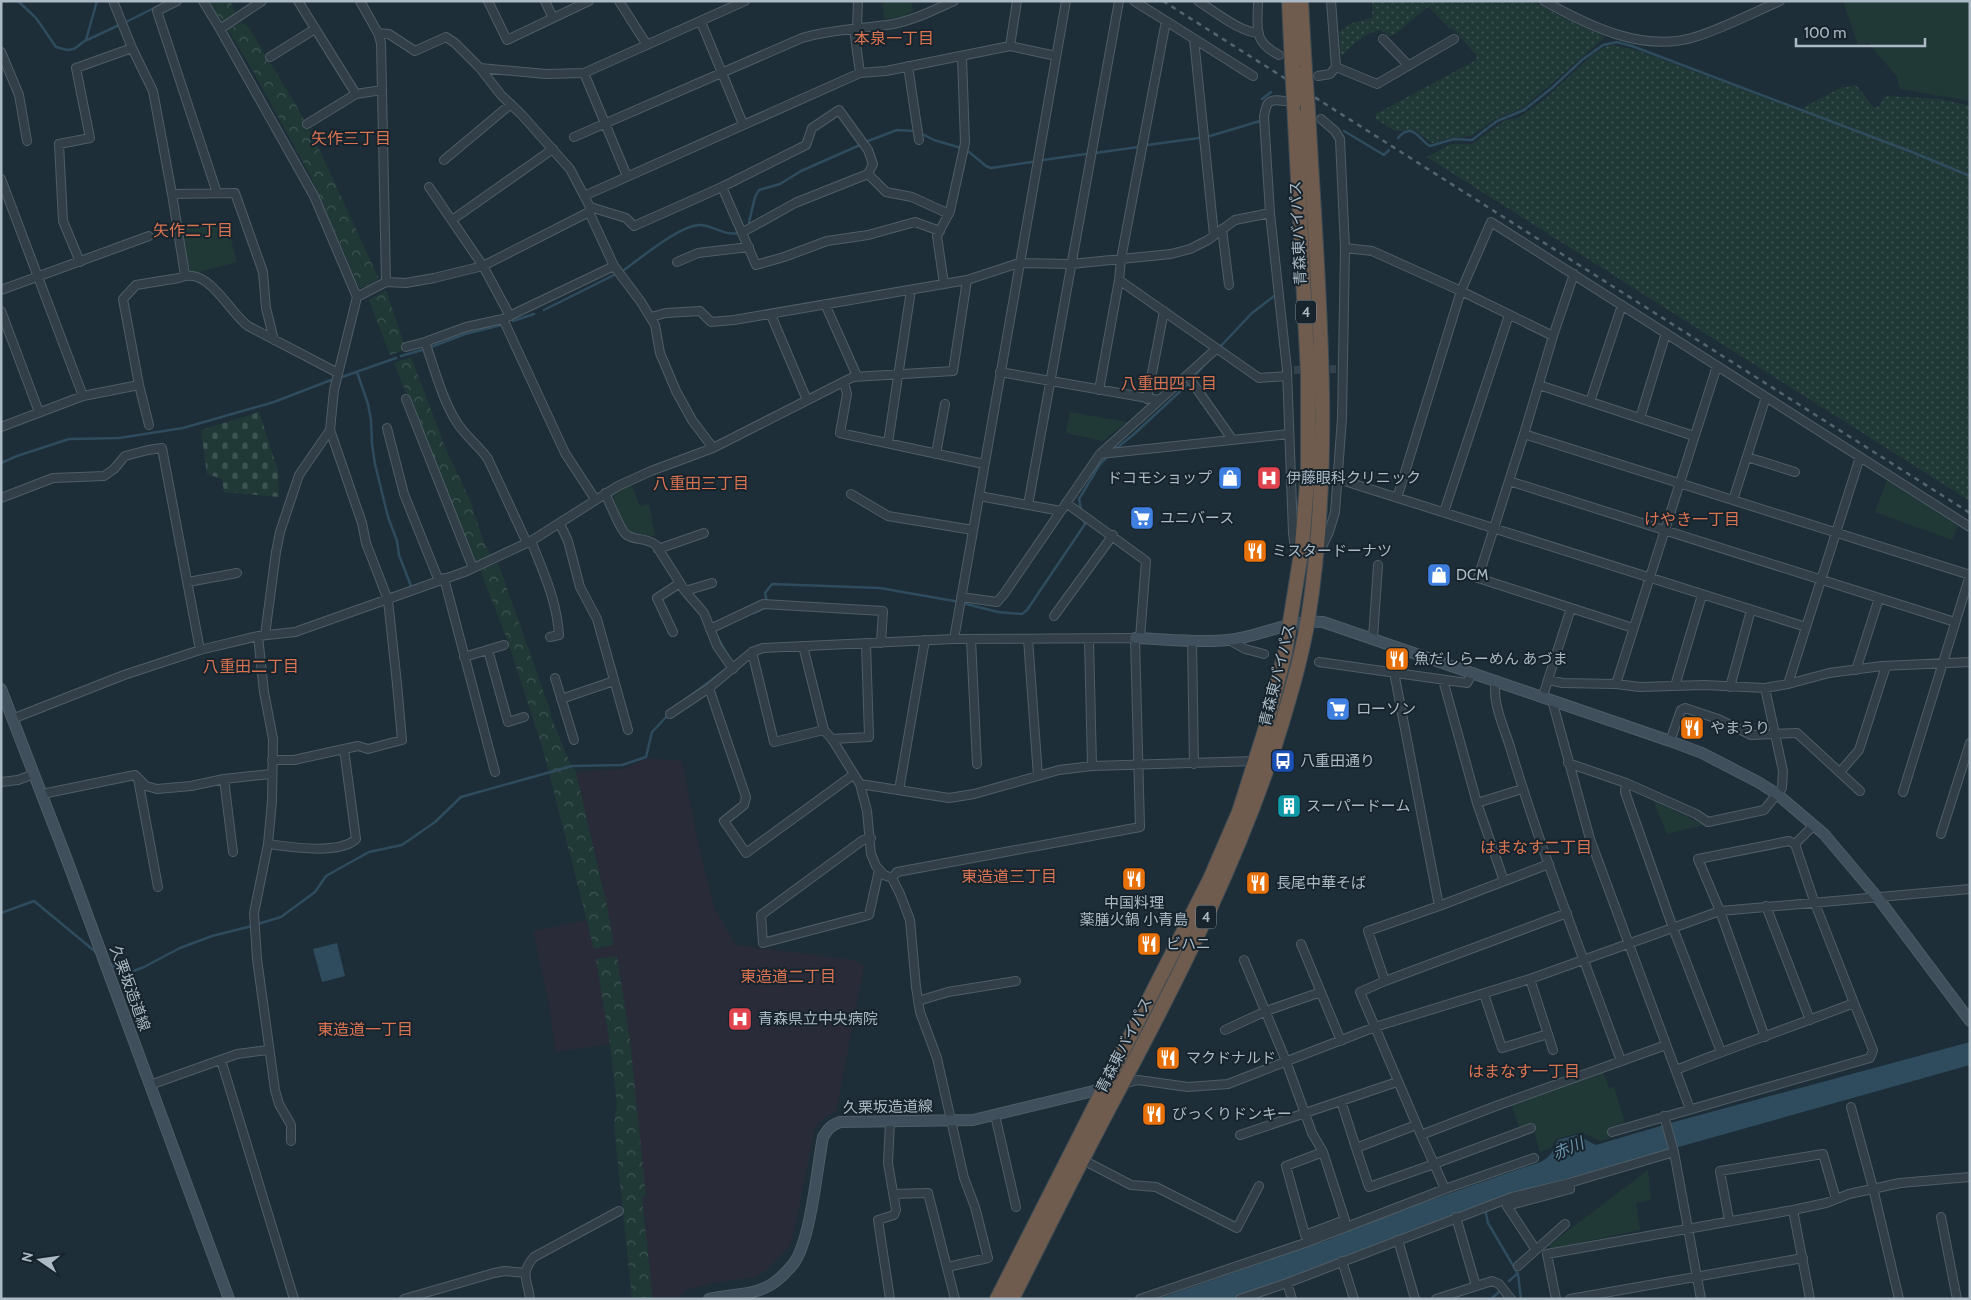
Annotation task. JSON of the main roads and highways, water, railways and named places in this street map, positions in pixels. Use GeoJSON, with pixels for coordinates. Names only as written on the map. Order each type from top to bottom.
{"type":"FeatureCollection","features":[{"type":"Feature","properties":{"kind":"highway","name":"青森東バイパス"},"geometry":{"type":"LineString","coordinates":[[998,1299],[1210,879],[1238,812],[1256,761],[1271,708],[1290,624],[1300,562],[1308,468],[1308,374],[1289,101],[1305,71],[1289,1]]}},
{"type":"Feature","properties":{"kind":"highway","name":"青森東バイパス"},"geometry":{"type":"LineString","coordinates":[[1012,1299],[1196,938],[1226,874],[1272,756],[1290,695],[1308,620],[1317,557],[1322,468],[1322,374],[1301,1]]}},
{"type":"Feature","properties":{"kind":"main road"},"geometry":{"type":"LineString","coordinates":[[1138,638],[1229,640],[1308,620],[1323,622],[1670,741],[1732,767],[1777,794],[1814,825],[1834,845],[1878,898],[1970,1021]]}},
{"type":"Feature","properties":{"kind":"main road","name":"久栗坂造道線"},"geometry":{"type":"LineString","coordinates":[[1,689],[42,794],[229,1299]]}},
{"type":"Feature","properties":{"kind":"main road","name":"久栗坂造道線"},"geometry":{"type":"LineString","coordinates":[[709,1299],[761,1290],[784,1274],[794,1262],[802,1245],[823,1137],[828,1128],[833,1124],[840,1122],[973,1120],[1122,1084]]}},
{"type":"Feature","properties":{"kind":"water"},"geometry":{"type":"Polygon","coordinates":[[[337,943],[345,976],[322,982],[313,949],[337,943]]]}},
{"type":"Feature","properties":{"kind":"water","name":"赤川"},"geometry":{"type":"Polygon","coordinates":[[[1970,1042],[1970,1065],[1501,1197],[1283,1281],[1230,1299],[1157,1299],[1328,1240],[1385,1216],[1540,1162],[1548,1157],[1558,1140],[1576,1135],[1596,1145],[1970,1042]]]}},
{"type":"Feature","properties":{"kind":"waterway"},"geometry":{"type":"LineString","coordinates":[[18,1],[36,18],[56,47],[67,50],[74,49],[86,40],[97,1]]}},
{"type":"Feature","properties":{"kind":"waterway"},"geometry":{"type":"LineString","coordinates":[[126,22],[156,7]]}},
{"type":"Feature","properties":{"kind":"waterway"},"geometry":{"type":"LineString","coordinates":[[87,40],[117,26]]}},
{"type":"Feature","properties":{"kind":"waterway"},"geometry":{"type":"LineString","coordinates":[[1398,138],[1403,133],[1412,131],[1430,146],[1454,139],[1472,140],[1497,121],[1524,110],[1553,87],[1582,60],[1603,45],[1617,42],[1912,152],[1970,176]]}},
{"type":"Feature","properties":{"kind":"waterway"},"geometry":{"type":"LineString","coordinates":[[1262,99],[1271,92]]}},
{"type":"Feature","properties":{"kind":"waterway"},"geometry":{"type":"LineString","coordinates":[[1210,136],[1260,121]]}},
{"type":"Feature","properties":{"kind":"waterway"},"geometry":{"type":"LineString","coordinates":[[868,141],[897,130],[914,131]]}},
{"type":"Feature","properties":{"kind":"waterway"},"geometry":{"type":"LineString","coordinates":[[1344,131],[1384,155],[1389,150]]}},
{"type":"Feature","properties":{"kind":"waterway"},"geometry":{"type":"LineString","coordinates":[[920,133],[934,140],[961,148]]}},
{"type":"Feature","properties":{"kind":"waterway"},"geometry":{"type":"LineString","coordinates":[[1147,145],[1199,138]]}},
{"type":"Feature","properties":{"kind":"waterway"},"geometry":{"type":"LineString","coordinates":[[749,222],[755,197],[759,190],[780,184],[801,171],[860,145]]}},
{"type":"Feature","properties":{"kind":"waterway"},"geometry":{"type":"LineString","coordinates":[[1095,153],[1138,147]]}},
{"type":"Feature","properties":{"kind":"waterway"},"geometry":{"type":"LineString","coordinates":[[969,152],[991,168],[1032,162]]}},
{"type":"Feature","properties":{"kind":"waterway"},"geometry":{"type":"LineString","coordinates":[[1043,160],[1086,154]]}},
{"type":"Feature","properties":{"kind":"waterway"},"geometry":{"type":"LineString","coordinates":[[624,270],[661,243],[693,226],[701,225],[733,234],[738,233]]}},
{"type":"Feature","properties":{"kind":"waterway"},"geometry":{"type":"LineString","coordinates":[[544,310],[614,275]]}},
{"type":"Feature","properties":{"kind":"waterway"},"geometry":{"type":"LineString","coordinates":[[1219,348],[1252,313],[1274,296]]}},
{"type":"Feature","properties":{"kind":"waterway"},"geometry":{"type":"LineString","coordinates":[[513,321],[534,314]]}},
{"type":"Feature","properties":{"kind":"waterway"},"geometry":{"type":"LineString","coordinates":[[431,347],[465,334],[501,325]]}},
{"type":"Feature","properties":{"kind":"waterway"},"geometry":{"type":"LineString","coordinates":[[401,356],[422,350]]}},
{"type":"Feature","properties":{"kind":"waterway"},"geometry":{"type":"LineString","coordinates":[[342,377],[396,358]]}},
{"type":"Feature","properties":{"kind":"waterway"},"geometry":{"type":"LineString","coordinates":[[1114,450],[1187,385],[1206,363]]}},
{"type":"Feature","properties":{"kind":"waterway"},"geometry":{"type":"LineString","coordinates":[[357,372],[368,404],[375,464],[388,517],[397,541],[399,555],[411,586]]}},
{"type":"Feature","properties":{"kind":"waterway"},"geometry":{"type":"LineString","coordinates":[[1,463],[69,439],[119,438],[183,428],[274,402],[331,380]]}},
{"type":"Feature","properties":{"kind":"waterway"},"geometry":{"type":"LineString","coordinates":[[1081,510],[1079,499],[1100,464],[1108,456]]}},
{"type":"Feature","properties":{"kind":"waterway"},"geometry":{"type":"LineString","coordinates":[[767,602],[765,593],[772,584],[880,588],[954,601],[998,612],[1022,614],[1027,610],[1085,524],[1083,518]]}},
{"type":"Feature","properties":{"kind":"waterway"},"geometry":{"type":"LineString","coordinates":[[754,613],[767,607]]}},
{"type":"Feature","properties":{"kind":"waterway"},"geometry":{"type":"LineString","coordinates":[[715,632],[729,658]]}},
{"type":"Feature","properties":{"kind":"waterway"},"geometry":{"type":"LineString","coordinates":[[689,697],[730,666]]}},
{"type":"Feature","properties":{"kind":"waterway"},"geometry":{"type":"LineString","coordinates":[[258,924],[281,917],[315,892],[326,876],[369,852],[402,845],[435,822],[461,797],[572,766],[622,765],[646,757],[652,732],[669,714]]}},
{"type":"Feature","properties":{"kind":"waterway"},"geometry":{"type":"LineString","coordinates":[[1,913],[34,901],[97,953]]}},
{"type":"Feature","properties":{"kind":"waterway"},"geometry":{"type":"LineString","coordinates":[[109,962],[121,973],[126,974],[144,967],[180,948],[212,936],[252,926]]}},
{"type":"Feature","properties":{"kind":"waterway"},"geometry":{"type":"LineString","coordinates":[[1485,1209],[1488,1223],[1518,1274],[1521,1299]]}},
{"type":"Feature","properties":{"kind":"waterway"},"geometry":{"type":"LineString","coordinates":[[1509,1281],[1517,1274]]}},
{"type":"Feature","properties":{"kind":"waterway"},"geometry":{"type":"LineString","coordinates":[[1491,1299],[1499,1292]]}},
{"type":"Feature","properties":{"kind":"tunnel"},"geometry":{"type":"LineString","coordinates":[[1294,370],[1336,369]]}},
{"type":"Feature","properties":{"kind":"railway"},"geometry":{"type":"LineString","coordinates":[[1163,1],[1970,513]]}},
{"type":"Feature","properties":{"kind":"place","name":"ドコモショップ"},"geometry":{"type":"Point","coordinates":[1230,478]}},
{"type":"Feature","properties":{"kind":"place","name":"伊藤眼科クリニック"},"geometry":{"type":"Point","coordinates":[1269,478]}},
{"type":"Feature","properties":{"kind":"place","name":"ユニバース"},"geometry":{"type":"Point","coordinates":[1142,518]}},
{"type":"Feature","properties":{"kind":"place","name":"ミスタードーナツ"},"geometry":{"type":"Point","coordinates":[1255,551]}},
{"type":"Feature","properties":{"kind":"place","name":"DCM"},"geometry":{"type":"Point","coordinates":[1439,575]}},
{"type":"Feature","properties":{"kind":"place","name":"魚だしらーめん あづま"},"geometry":{"type":"Point","coordinates":[1397,659]}},
{"type":"Feature","properties":{"kind":"place","name":"ローソン"},"geometry":{"type":"Point","coordinates":[1338,709]}},
{"type":"Feature","properties":{"kind":"place","name":"やまうり"},"geometry":{"type":"Point","coordinates":[1692,728]}},
{"type":"Feature","properties":{"kind":"place","name":"八重田通り"},"geometry":{"type":"Point","coordinates":[1283,761]}},
{"type":"Feature","properties":{"kind":"place","name":"スーパードーム"},"geometry":{"type":"Point","coordinates":[1289,806]}},
{"type":"Feature","properties":{"kind":"place","name":"中国料理 薬膳火鍋 小青島"},"geometry":{"type":"Point","coordinates":[1134,879]}},
{"type":"Feature","properties":{"kind":"place","name":"長尾中華そば"},"geometry":{"type":"Point","coordinates":[1258,883]}},
{"type":"Feature","properties":{"kind":"place","name":"ビハニ"},"geometry":{"type":"Point","coordinates":[1149,944]}},
{"type":"Feature","properties":{"kind":"place","name":"青森県立中央病院"},"geometry":{"type":"Point","coordinates":[740,1019]}},
{"type":"Feature","properties":{"kind":"place","name":"マクドナルド"},"geometry":{"type":"Point","coordinates":[1168,1058]}},
{"type":"Feature","properties":{"kind":"place","name":"びっくりドンキー"},"geometry":{"type":"Point","coordinates":[1154,1114]}},
{"type":"Feature","properties":{"kind":"district","name":"本泉一丁目"},"geometry":{"type":"Point","coordinates":[894,38]}},
{"type":"Feature","properties":{"kind":"district","name":"矢作三丁目"},"geometry":{"type":"Point","coordinates":[351,138]}},
{"type":"Feature","properties":{"kind":"district","name":"矢作二丁目"},"geometry":{"type":"Point","coordinates":[193,230]}},
{"type":"Feature","properties":{"kind":"district","name":"八重田四丁目"},"geometry":{"type":"Point","coordinates":[1169,383]}},
{"type":"Feature","properties":{"kind":"district","name":"八重田三丁目"},"geometry":{"type":"Point","coordinates":[701,483]}},
{"type":"Feature","properties":{"kind":"district","name":"けやき一丁目"},"geometry":{"type":"Point","coordinates":[1692,519]}},
{"type":"Feature","properties":{"kind":"district","name":"八重田二丁目"},"geometry":{"type":"Point","coordinates":[251,666]}},
{"type":"Feature","properties":{"kind":"district","name":"はまなす二丁目"},"geometry":{"type":"Point","coordinates":[1536,847]}},
{"type":"Feature","properties":{"kind":"district","name":"東造道三丁目"},"geometry":{"type":"Point","coordinates":[1009,876]}},
{"type":"Feature","properties":{"kind":"district","name":"東造道二丁目"},"geometry":{"type":"Point","coordinates":[788,976]}},
{"type":"Feature","properties":{"kind":"district","name":"東造道一丁目"},"geometry":{"type":"Point","coordinates":[365,1029]}},
{"type":"Feature","properties":{"kind":"district","name":"はまなす一丁目"},"geometry":{"type":"Point","coordinates":[1524,1071]}}]}
